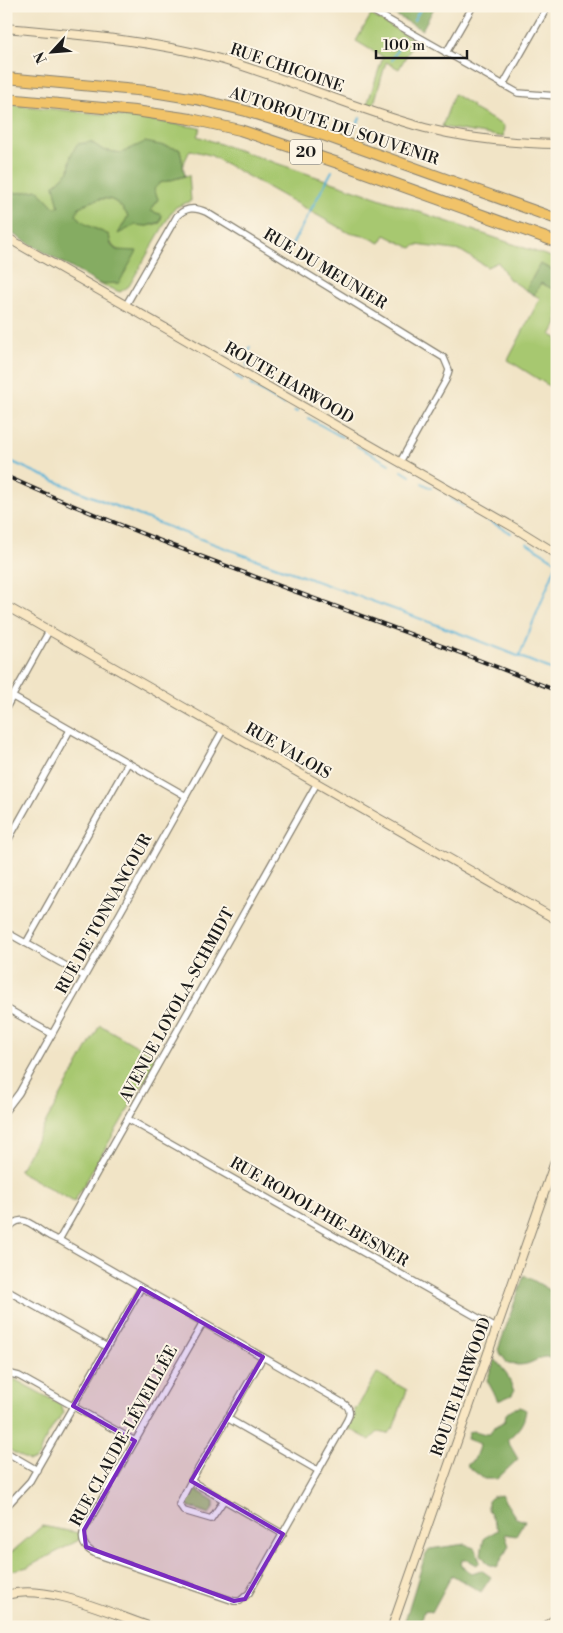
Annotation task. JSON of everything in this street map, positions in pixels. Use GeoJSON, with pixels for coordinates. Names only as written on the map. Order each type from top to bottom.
{"type":"FeatureCollection","features":[{"type":"Feature","properties":{"kind":"highway","name":"AUTOROUTE DU SOUVENIR"},"geometry":{"type":"LineString","coordinates":[[6,78],[147,91],[196,99],[246,111],[326,136],[557,219]]}},
{"type":"Feature","properties":{"kind":"highway","name":"AUTOROUTE DU SOUVENIR"},"geometry":{"type":"LineString","coordinates":[[6,99],[144,112],[240,130],[329,159],[557,242]]}},
{"type":"Feature","properties":{"kind":"street"},"geometry":{"type":"LineString","coordinates":[[364,6],[522,94],[557,96]]}},
{"type":"Feature","properties":{"kind":"street"},"geometry":{"type":"LineString","coordinates":[[446,53],[472,6]]}},
{"type":"Feature","properties":{"kind":"street"},"geometry":{"type":"LineString","coordinates":[[503,85],[548,6]]}},
{"type":"Feature","properties":{"kind":"street","name":"RUE CHICOINE"},"geometry":{"type":"LineString","coordinates":[[6,28],[102,36],[166,46],[238,65],[376,113],[427,128],[489,140],[557,144]]}},
{"type":"Feature","properties":{"kind":"street","name":"RUE DU MEUNIER"},"geometry":{"type":"LineString","coordinates":[[126,305],[180,214],[192,208],[206,212],[444,358],[449,370],[446,380],[400,462]]}},
{"type":"Feature","properties":{"kind":"street","name":"ROUTE HARWOOD"},"geometry":{"type":"LineString","coordinates":[[6,237],[515,528],[557,554]]}},
{"type":"Feature","properties":{"kind":"street","name":"RUE VALOIS"},"geometry":{"type":"LineString","coordinates":[[6,606],[557,920]]}},
{"type":"Feature","properties":{"kind":"street"},"geometry":{"type":"LineString","coordinates":[[6,708],[49,631]]}},
{"type":"Feature","properties":{"kind":"street"},"geometry":{"type":"LineString","coordinates":[[6,693],[186,796]]}},
{"type":"Feature","properties":{"kind":"street"},"geometry":{"type":"LineString","coordinates":[[6,844],[70,730]]}},
{"type":"Feature","properties":{"kind":"street","name":"RUE DE TONNANCOUR"},"geometry":{"type":"LineString","coordinates":[[6,1110],[19,1093],[223,730]]}},
{"type":"Feature","properties":{"kind":"street"},"geometry":{"type":"LineString","coordinates":[[26,943],[128,763]]}},
{"type":"Feature","properties":{"kind":"street","name":"AVENUE LOYOLA-SCHMIDT"},"geometry":{"type":"LineString","coordinates":[[58,1240],[317,784]]}},
{"type":"Feature","properties":{"kind":"street"},"geometry":{"type":"LineString","coordinates":[[6,932],[84,976]]}},
{"type":"Feature","properties":{"kind":"street"},"geometry":{"type":"LineString","coordinates":[[6,1008],[52,1034]]}},
{"type":"Feature","properties":{"kind":"street","name":"RUE RODOLPHE-BESNER"},"geometry":{"type":"LineString","coordinates":[[128,1119],[496,1328]]}},
{"type":"Feature","properties":{"kind":"street","name":"ROUTE HARWOOD"},"geometry":{"type":"LineString","coordinates":[[392,1627],[557,1156]]}},
{"type":"Feature","properties":{"kind":"street","name":"RUE CLAUDE-LÉVEILLÉE"},"geometry":{"type":"LineString","coordinates":[[6,1233],[13,1222],[20,1220],[28,1222],[43,1230],[49,1236],[344,1402],[349,1408],[347,1420],[283,1534],[247,1596],[238,1601],[89,1550],[82,1538],[84,1530],[203,1323]]}},
{"type":"Feature","properties":{"kind":"street"},"geometry":{"type":"LineString","coordinates":[[6,1507],[25,1489],[141,1288]]}},
{"type":"Feature","properties":{"kind":"street"},"geometry":{"type":"LineString","coordinates":[[6,1290],[108,1347]]}},
{"type":"Feature","properties":{"kind":"street"},"geometry":{"type":"LineString","coordinates":[[224,1500],[211,1518],[184,1511],[179,1504],[263,1357]]}},
{"type":"Feature","properties":{"kind":"street"},"geometry":{"type":"LineString","coordinates":[[6,1376],[11,1374],[19,1376],[135,1441]]}},
{"type":"Feature","properties":{"kind":"street"},"geometry":{"type":"LineString","coordinates":[[227,1418],[319,1471]]}},
{"type":"Feature","properties":{"kind":"street"},"geometry":{"type":"LineString","coordinates":[[6,1452],[36,1470]]}},
{"type":"Feature","properties":{"kind":"street"},"geometry":{"type":"LineString","coordinates":[[191,1481],[283,1534]]}},
{"type":"Feature","properties":{"kind":"street"},"geometry":{"type":"LineString","coordinates":[[6,1595],[24,1591],[50,1593],[151,1627]]}},
{"type":"Feature","properties":{"kind":"street"},"geometry":{"type":"LineString","coordinates":[[545,1627],[557,1617]]}},
{"type":"Feature","properties":{"kind":"highlighted area"},"geometry":{"type":"Polygon","coordinates":[[[141,1288],[263,1357],[191,1481],[283,1534],[245,1599],[234,1601],[86,1547],[84,1530],[135,1441],[73,1406],[141,1288]]]}},
{"type":"Feature","properties":{"kind":"green space"},"geometry":{"type":"Polygon","coordinates":[[[396,6],[435,6],[422,30],[392,13],[396,6]]]}},
{"type":"Feature","properties":{"kind":"green space"},"geometry":{"type":"Polygon","coordinates":[[[371,15],[415,40],[399,69],[386,62],[373,107],[367,105],[383,57],[356,41],[371,15]]]}},
{"type":"Feature","properties":{"kind":"green space"},"geometry":{"type":"Polygon","coordinates":[[[454,94],[473,106],[472,108],[504,126],[503,137],[442,127],[454,94]]]}},
{"type":"Feature","properties":{"kind":"green space"},"geometry":{"type":"Polygon","coordinates":[[[6,104],[128,117],[201,128],[197,136],[557,259],[557,272],[540,264],[526,290],[509,279],[498,262],[487,267],[461,251],[417,245],[411,248],[385,235],[380,243],[368,237],[349,233],[210,155],[190,150],[183,165],[180,149],[137,147],[121,153],[103,150],[91,142],[71,155],[69,171],[54,185],[59,207],[54,207],[38,190],[18,193],[6,191],[6,104]]]}},
{"type":"Feature","properties":{"kind":"green space"},"geometry":{"type":"Polygon","coordinates":[[[91,142],[103,150],[121,153],[145,142],[180,149],[185,176],[160,183],[154,189],[158,199],[151,211],[162,215],[160,222],[147,226],[135,225],[118,234],[128,216],[117,203],[112,200],[101,199],[79,207],[76,215],[87,225],[109,235],[111,245],[116,250],[137,251],[119,283],[99,284],[6,230],[6,191],[18,193],[38,190],[54,207],[59,207],[54,185],[69,171],[71,155],[77,144],[91,142]]]}},
{"type":"Feature","properties":{"kind":"green space"},"geometry":{"type":"Polygon","coordinates":[[[189,175],[191,201],[176,207],[171,213],[129,286],[120,292],[99,284],[119,283],[124,252],[113,246],[109,235],[87,225],[76,215],[79,207],[101,199],[112,200],[117,203],[128,216],[119,233],[135,225],[147,226],[160,223],[162,215],[151,211],[158,199],[153,189],[160,183],[189,175]]]}},
{"type":"Feature","properties":{"kind":"green space"},"geometry":{"type":"Polygon","coordinates":[[[540,264],[557,272],[557,291],[541,283],[534,295],[526,290],[540,264]]]}},
{"type":"Feature","properties":{"kind":"green space"},"geometry":{"type":"Polygon","coordinates":[[[541,283],[557,291],[557,324],[551,335],[557,338],[557,391],[508,360],[540,298],[534,295],[541,283]]]}},
{"type":"Feature","properties":{"kind":"green space"},"geometry":{"type":"Polygon","coordinates":[[[100,1025],[158,1058],[74,1202],[19,1171],[100,1025]]]}},
{"type":"Feature","properties":{"kind":"green space"},"geometry":{"type":"Polygon","coordinates":[[[524,1275],[557,1294],[557,1362],[544,1357],[526,1364],[508,1364],[498,1350],[524,1275]]]}},
{"type":"Feature","properties":{"kind":"green space"},"geometry":{"type":"Polygon","coordinates":[[[495,1359],[507,1374],[514,1391],[512,1395],[498,1401],[487,1380],[495,1359]]]}},
{"type":"Feature","properties":{"kind":"green space"},"geometry":{"type":"Polygon","coordinates":[[[377,1373],[407,1390],[393,1429],[387,1434],[378,1432],[370,1440],[348,1428],[354,1417],[354,1409],[357,1408],[377,1373]]]}},
{"type":"Feature","properties":{"kind":"green space"},"geometry":{"type":"Polygon","coordinates":[[[12,1378],[60,1404],[64,1413],[55,1423],[42,1445],[39,1456],[35,1460],[29,1461],[6,1448],[6,1381],[12,1378]]]}},
{"type":"Feature","properties":{"kind":"green space"},"geometry":{"type":"Polygon","coordinates":[[[520,1407],[526,1410],[524,1420],[507,1440],[518,1459],[497,1479],[484,1479],[466,1465],[474,1460],[480,1444],[467,1439],[468,1432],[474,1431],[490,1434],[493,1428],[505,1421],[506,1414],[512,1409],[520,1407]]]}},
{"type":"Feature","properties":{"kind":"green space"},"geometry":{"type":"Polygon","coordinates":[[[197,1490],[214,1501],[214,1507],[209,1514],[185,1505],[190,1493],[197,1490]]]}},
{"type":"Feature","properties":{"kind":"green space"},"geometry":{"type":"Polygon","coordinates":[[[501,1495],[516,1518],[525,1521],[516,1536],[505,1534],[509,1546],[497,1567],[488,1564],[481,1554],[484,1538],[498,1530],[488,1509],[488,1501],[492,1497],[501,1495]]]}},
{"type":"Feature","properties":{"kind":"green space"},"geometry":{"type":"Polygon","coordinates":[[[42,1526],[79,1533],[79,1540],[28,1567],[6,1572],[6,1557],[42,1526]]]}},
{"type":"Feature","properties":{"kind":"green space"},"geometry":{"type":"Polygon","coordinates":[[[465,1544],[476,1549],[480,1562],[477,1565],[468,1560],[462,1560],[461,1566],[472,1573],[481,1570],[491,1577],[481,1592],[452,1575],[432,1612],[425,1610],[419,1627],[403,1627],[425,1556],[430,1549],[465,1544]]]}},
{"type":"Feature","properties":{"kind":"waterway"},"geometry":{"type":"LineString","coordinates":[[414,20],[422,6]]}},
{"type":"Feature","properties":{"kind":"waterway"},"geometry":{"type":"LineString","coordinates":[[392,60],[403,38]]}},
{"type":"Feature","properties":{"kind":"waterway"},"geometry":{"type":"LineString","coordinates":[[352,133],[360,118]]}},
{"type":"Feature","properties":{"kind":"waterway"},"geometry":{"type":"LineString","coordinates":[[288,252],[332,171]]}},
{"type":"Feature","properties":{"kind":"waterway"},"geometry":{"type":"LineString","coordinates":[[247,366],[250,347]]}},
{"type":"Feature","properties":{"kind":"waterway"},"geometry":{"type":"LineString","coordinates":[[235,375],[242,381]]}},
{"type":"Feature","properties":{"kind":"waterway"},"geometry":{"type":"LineString","coordinates":[[251,385],[284,405]]}},
{"type":"Feature","properties":{"kind":"waterway"},"geometry":{"type":"LineString","coordinates":[[294,411],[298,412]]}},
{"type":"Feature","properties":{"kind":"waterway"},"geometry":{"type":"LineString","coordinates":[[308,418],[342,437]]}},
{"type":"Feature","properties":{"kind":"waterway"},"geometry":{"type":"LineString","coordinates":[[357,446],[389,464]]}},
{"type":"Feature","properties":{"kind":"waterway"},"geometry":{"type":"LineString","coordinates":[[6,459],[142,517],[419,618],[557,672]]}},
{"type":"Feature","properties":{"kind":"waterway"},"geometry":{"type":"LineString","coordinates":[[402,471],[410,476]]}},
{"type":"Feature","properties":{"kind":"waterway"},"geometry":{"type":"LineString","coordinates":[[422,483],[431,488]]}},
{"type":"Feature","properties":{"kind":"waterway"},"geometry":{"type":"LineString","coordinates":[[451,499],[463,506]]}},
{"type":"Feature","properties":{"kind":"waterway"},"geometry":{"type":"LineString","coordinates":[[487,520],[511,533]]}},
{"type":"Feature","properties":{"kind":"waterway"},"geometry":{"type":"LineString","coordinates":[[527,543],[557,562]]}},
{"type":"Feature","properties":{"kind":"waterway"},"geometry":{"type":"LineString","coordinates":[[519,657],[557,563]]}},
{"type":"Feature","properties":{"kind":"railway"},"geometry":{"type":"LineString","coordinates":[[6,476],[142,534],[419,637],[557,691]]}}]}
